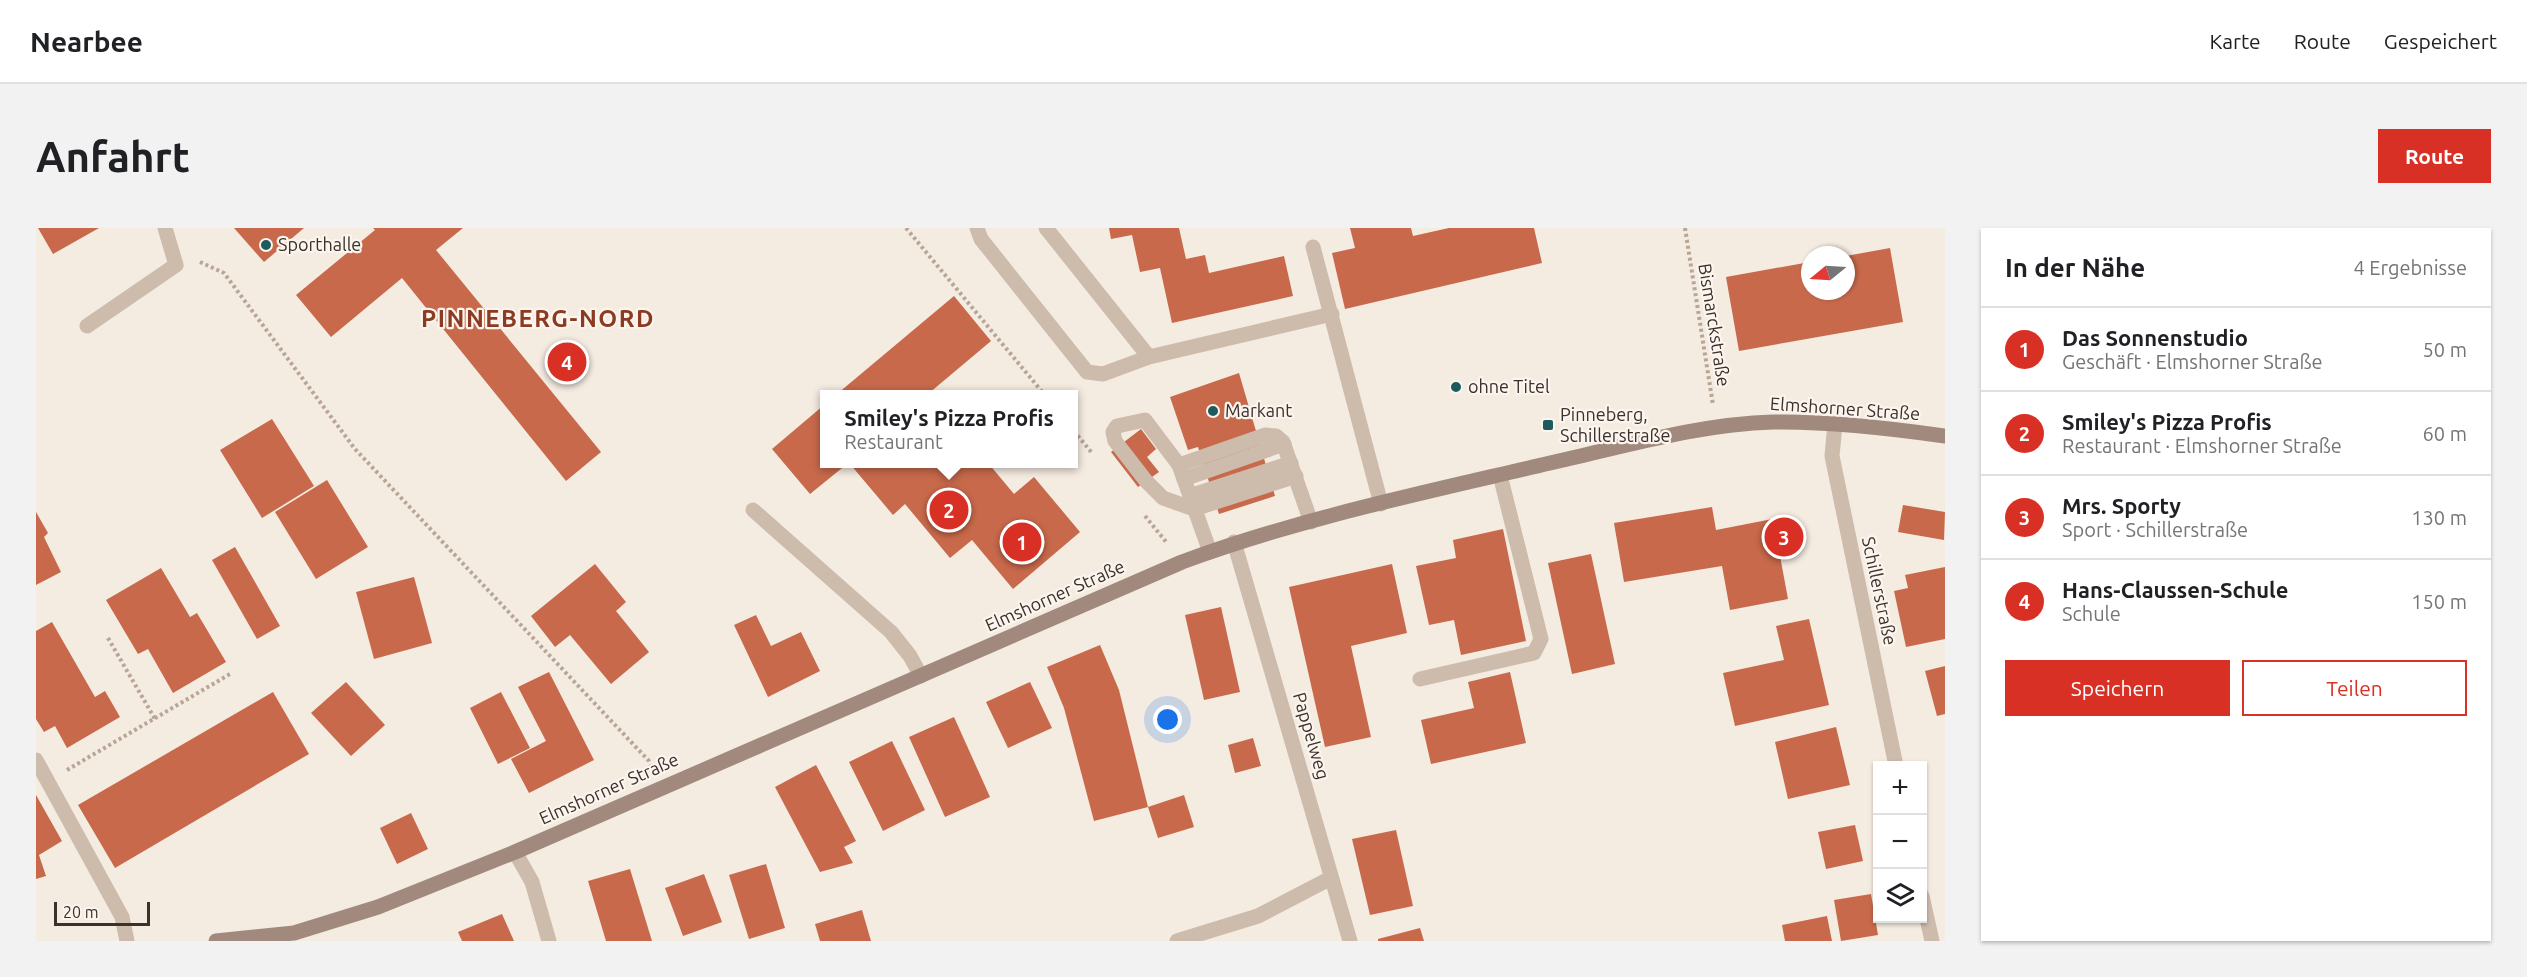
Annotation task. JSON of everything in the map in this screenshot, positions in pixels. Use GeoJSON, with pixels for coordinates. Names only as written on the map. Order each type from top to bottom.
{"type":"FeatureCollection","features":[{"type":"Feature","properties":{"kind":"main road","name":"Elmshorner Straße"},"geometry":{"type":"LineString","coordinates":[[216,941],[294,933],[378,907],[515,852],[1234,543],[1500,475],[1716,426],[1773,422],[1835,424],[1945,436]]}},
{"type":"Feature","properties":{"kind":"street"},"geometry":{"type":"LineString","coordinates":[[87,326],[176,265],[165,228]]}},
{"type":"Feature","properties":{"kind":"street"},"geometry":{"type":"LineString","coordinates":[[977,228],[981,239],[1087,372],[1103,374],[1149,357],[1332,314]]}},
{"type":"Feature","properties":{"kind":"street"},"geometry":{"type":"LineString","coordinates":[[1046,228],[1149,357]]}},
{"type":"Feature","properties":{"kind":"street"},"geometry":{"type":"LineString","coordinates":[[1313,247],[1381,504]]}},
{"type":"Feature","properties":{"kind":"street"},"geometry":{"type":"LineString","coordinates":[[1210,552],[1192,503],[1182,472],[1144,420],[1117,426],[1113,432],[1115,441],[1163,498],[1192,503],[1293,470]]}},
{"type":"Feature","properties":{"kind":"street","name":"Schillerstraße"},"geometry":{"type":"LineString","coordinates":[[1835,424],[1832,456],[1895,761]]}},
{"type":"Feature","properties":{"kind":"street"},"geometry":{"type":"LineString","coordinates":[[1182,472],[1284,444],[1311,522]]}},
{"type":"Feature","properties":{"kind":"street"},"geometry":{"type":"LineString","coordinates":[[1420,679],[1534,653],[1541,639],[1500,475]]}},
{"type":"Feature","properties":{"kind":"street"},"geometry":{"type":"LineString","coordinates":[[753,510],[891,632],[910,656],[921,676]]}},
{"type":"Feature","properties":{"kind":"street","name":"Pappelweg"},"geometry":{"type":"LineString","coordinates":[[1234,543],[1350,941]]}},
{"type":"Feature","properties":{"kind":"street"},"geometry":{"type":"LineString","coordinates":[[36,760],[122,917],[127,941]]}},
{"type":"Feature","properties":{"kind":"street"},"geometry":{"type":"LineString","coordinates":[[515,852],[532,882],[549,941]]}},
{"type":"Feature","properties":{"kind":"street"},"geometry":{"type":"LineString","coordinates":[[1176,941],[1258,916],[1331,878]]}},
{"type":"Feature","properties":{"kind":"street"},"geometry":{"type":"LineString","coordinates":[[1927,916],[1932,941]]}},
{"type":"Feature","properties":{"kind":"path"},"geometry":{"type":"LineString","coordinates":[[906,228],[1041,390]]}},
{"type":"Feature","properties":{"kind":"path","name":"Bismarckstraße"},"geometry":{"type":"LineString","coordinates":[[1685,228],[1716,426]]}},
{"type":"Feature","properties":{"kind":"path"},"geometry":{"type":"LineString","coordinates":[[176,265],[198,261],[224,273],[355,449],[649,761],[661,788]]}},
{"type":"Feature","properties":{"kind":"path"},"geometry":{"type":"LineString","coordinates":[[108,638],[155,719]]}},
{"type":"Feature","properties":{"kind":"path"},"geometry":{"type":"LineString","coordinates":[[48,781],[230,674]]}},
{"type":"Feature","properties":{"kind":"building"},"geometry":{"type":"Polygon","coordinates":[[[38,228],[99,228],[53,254],[38,228]]]}},
{"type":"Feature","properties":{"kind":"building","name":"Sporthalle"},"geometry":{"type":"Polygon","coordinates":[[[234,228],[304,228],[264,262],[234,228]]]}},
{"type":"Feature","properties":{"kind":"building"},"geometry":{"type":"Polygon","coordinates":[[[373,228],[463,228],[436,250],[601,452],[566,481],[402,278],[331,337],[296,295],[375,230],[373,228]]]}},
{"type":"Feature","properties":{"kind":"building"},"geometry":{"type":"Polygon","coordinates":[[[1109,228],[1179,228],[1186,259],[1205,255],[1209,273],[1284,256],[1293,296],[1172,323],[1160,268],[1140,272],[1132,235],[1111,239],[1109,228]]]}},
{"type":"Feature","properties":{"kind":"building"},"geometry":{"type":"Polygon","coordinates":[[[1350,228],[1411,228],[1413,236],[1449,228],[1534,228],[1542,263],[1345,309],[1332,253],[1355,248],[1350,228]]]}},
{"type":"Feature","properties":{"kind":"building"},"geometry":{"type":"Polygon","coordinates":[[[1890,248],[1903,322],[1739,351],[1726,277],[1801,264],[1801,300],[1855,300],[1855,254],[1890,248]]]}},
{"type":"Feature","properties":{"kind":"building"},"geometry":{"type":"Polygon","coordinates":[[[954,296],[991,341],[933,390],[842,390],[954,296]]]}},
{"type":"Feature","properties":{"kind":"building"},"geometry":{"type":"Polygon","coordinates":[[[1239,373],[1275,496],[1219,514],[1198,447],[1188,450],[1170,397],[1239,373]]]}},
{"type":"Feature","properties":{"kind":"building"},"geometry":{"type":"Polygon","coordinates":[[[820,408],[820,468],[842,468],[810,494],[772,449],[820,408]]]}},
{"type":"Feature","properties":{"kind":"building"},"geometry":{"type":"Polygon","coordinates":[[[272,419],[314,486],[262,518],[220,450],[272,419]]]}},
{"type":"Feature","properties":{"kind":"building"},"geometry":{"type":"Polygon","coordinates":[[[1141,429],[1156,449],[1147,457],[1159,472],[1138,487],[1111,452],[1141,429]]]}},
{"type":"Feature","properties":{"kind":"building"},"geometry":{"type":"Polygon","coordinates":[[[853,468],[992,468],[1014,494],[1034,477],[1080,532],[1013,589],[972,540],[950,558],[905,504],[893,515],[853,468]]]}},
{"type":"Feature","properties":{"kind":"building"},"geometry":{"type":"Polygon","coordinates":[[[327,480],[368,547],[316,579],[275,512],[327,480]]]}},
{"type":"Feature","properties":{"kind":"building"},"geometry":{"type":"Polygon","coordinates":[[[1903,505],[1945,512],[1944,540],[1898,532],[1903,505]]]}},
{"type":"Feature","properties":{"kind":"building"},"geometry":{"type":"Polygon","coordinates":[[[1712,507],[1716,530],[1787,516],[1794,553],[1780,556],[1788,599],[1730,610],[1722,566],[1624,582],[1614,523],[1712,507]]]}},
{"type":"Feature","properties":{"kind":"building"},"geometry":{"type":"Polygon","coordinates":[[[36,512],[48,533],[44,537],[61,572],[36,585],[36,512]]]}},
{"type":"Feature","properties":{"kind":"building"},"geometry":{"type":"Polygon","coordinates":[[[1503,529],[1526,641],[1461,655],[1454,620],[1429,625],[1416,566],[1456,558],[1453,540],[1503,529]]]}},
{"type":"Feature","properties":{"kind":"building"},"geometry":{"type":"Polygon","coordinates":[[[235,547],[280,626],[257,639],[212,560],[235,547]]]}},
{"type":"Feature","properties":{"kind":"building"},"geometry":{"type":"Polygon","coordinates":[[[1591,554],[1615,664],[1572,674],[1548,563],[1591,554]]]}},
{"type":"Feature","properties":{"kind":"building"},"geometry":{"type":"Polygon","coordinates":[[[595,564],[626,602],[616,611],[649,652],[611,684],[570,635],[555,647],[531,616],[595,564]]]}},
{"type":"Feature","properties":{"kind":"building"},"geometry":{"type":"Polygon","coordinates":[[[1392,564],[1407,633],[1351,646],[1371,737],[1325,747],[1289,587],[1392,564]]]}},
{"type":"Feature","properties":{"kind":"building"},"geometry":{"type":"Polygon","coordinates":[[[1945,567],[1945,639],[1906,647],[1894,591],[1908,588],[1905,575],[1945,567]]]}},
{"type":"Feature","properties":{"kind":"building"},"geometry":{"type":"Polygon","coordinates":[[[161,568],[190,617],[197,613],[226,662],[173,693],[148,649],[138,654],[106,600],[161,568]]]}},
{"type":"Feature","properties":{"kind":"building"},"geometry":{"type":"Polygon","coordinates":[[[414,577],[432,643],[374,659],[356,592],[414,577]]]}},
{"type":"Feature","properties":{"kind":"building"},"geometry":{"type":"Polygon","coordinates":[[[1221,607],[1240,692],[1204,700],[1185,615],[1221,607]]]}},
{"type":"Feature","properties":{"kind":"building"},"geometry":{"type":"Polygon","coordinates":[[[756,615],[771,646],[801,632],[820,671],[768,697],[734,625],[756,615]]]}},
{"type":"Feature","properties":{"kind":"building"},"geometry":{"type":"Polygon","coordinates":[[[1809,619],[1829,705],[1735,726],[1723,673],[1784,660],[1776,626],[1809,619]]]}},
{"type":"Feature","properties":{"kind":"building"},"geometry":{"type":"Polygon","coordinates":[[[52,622],[95,697],[105,691],[120,717],[67,748],[55,726],[44,732],[36,719],[36,631],[52,622]]]}},
{"type":"Feature","properties":{"kind":"building"},"geometry":{"type":"Polygon","coordinates":[[[1100,645],[1119,690],[1148,807],[1094,821],[1064,708],[1047,667],[1100,645]]]}},
{"type":"Feature","properties":{"kind":"building"},"geometry":{"type":"Polygon","coordinates":[[[1945,666],[1945,714],[1937,716],[1925,671],[1945,666]]]}},
{"type":"Feature","properties":{"kind":"building"},"geometry":{"type":"Polygon","coordinates":[[[549,672],[594,760],[529,793],[511,759],[546,741],[518,687],[549,672]]]}},
{"type":"Feature","properties":{"kind":"building"},"geometry":{"type":"Polygon","coordinates":[[[1510,672],[1526,743],[1431,764],[1421,720],[1474,708],[1468,682],[1510,672]]]}},
{"type":"Feature","properties":{"kind":"building"},"geometry":{"type":"Polygon","coordinates":[[[346,682],[385,725],[351,756],[311,713],[346,682]]]}},
{"type":"Feature","properties":{"kind":"building"},"geometry":{"type":"Polygon","coordinates":[[[1030,682],[1052,728],[1008,748],[986,702],[1030,682]]]}},
{"type":"Feature","properties":{"kind":"building"},"geometry":{"type":"Polygon","coordinates":[[[273,692],[309,754],[115,868],[78,805],[273,692]]]}},
{"type":"Feature","properties":{"kind":"building"},"geometry":{"type":"Polygon","coordinates":[[[501,692],[530,748],[498,764],[470,708],[501,692]]]}},
{"type":"Feature","properties":{"kind":"building"},"geometry":{"type":"Polygon","coordinates":[[[954,717],[990,797],[945,817],[909,737],[954,717]]]}},
{"type":"Feature","properties":{"kind":"building"},"geometry":{"type":"Polygon","coordinates":[[[1836,727],[1850,785],[1788,799],[1775,742],[1836,727]]]}},
{"type":"Feature","properties":{"kind":"building"},"geometry":{"type":"Polygon","coordinates":[[[1253,738],[1261,766],[1235,773],[1228,745],[1253,738]]]}},
{"type":"Feature","properties":{"kind":"building"},"geometry":{"type":"Polygon","coordinates":[[[892,741],[925,810],[883,831],[849,762],[892,741]]]}},
{"type":"Feature","properties":{"kind":"building"},"geometry":{"type":"Polygon","coordinates":[[[816,765],[856,841],[844,847],[853,863],[820,872],[775,787],[816,765]]]}},
{"type":"Feature","properties":{"kind":"building"},"geometry":{"type":"Polygon","coordinates":[[[36,795],[62,841],[39,855],[46,876],[36,879],[36,795]]]}},
{"type":"Feature","properties":{"kind":"building"},"geometry":{"type":"Polygon","coordinates":[[[1184,795],[1194,827],[1158,838],[1148,807],[1184,795]]]}},
{"type":"Feature","properties":{"kind":"building"},"geometry":{"type":"Polygon","coordinates":[[[411,813],[428,849],[397,864],[380,828],[411,813]]]}},
{"type":"Feature","properties":{"kind":"building"},"geometry":{"type":"Polygon","coordinates":[[[1855,825],[1863,861],[1826,869],[1818,832],[1855,825]]]}},
{"type":"Feature","properties":{"kind":"building"},"geometry":{"type":"Polygon","coordinates":[[[1396,830],[1413,906],[1370,915],[1352,839],[1396,830]]]}},
{"type":"Feature","properties":{"kind":"building"},"geometry":{"type":"Polygon","coordinates":[[[766,864],[785,928],[749,939],[729,875],[766,864]]]}},
{"type":"Feature","properties":{"kind":"building"},"geometry":{"type":"Polygon","coordinates":[[[630,869],[652,941],[606,941],[588,881],[630,869]]]}},
{"type":"Feature","properties":{"kind":"building"},"geometry":{"type":"Polygon","coordinates":[[[704,874],[722,922],[683,936],[665,888],[704,874]]]}},
{"type":"Feature","properties":{"kind":"building"},"geometry":{"type":"Polygon","coordinates":[[[1871,894],[1873,923],[1876,923],[1878,935],[1841,941],[1834,900],[1871,894]]]}},
{"type":"Feature","properties":{"kind":"building"},"geometry":{"type":"Polygon","coordinates":[[[862,910],[871,941],[820,941],[815,924],[862,910]]]}},
{"type":"Feature","properties":{"kind":"building"},"geometry":{"type":"Polygon","coordinates":[[[502,914],[514,941],[462,941],[458,932],[502,914]]]}},
{"type":"Feature","properties":{"kind":"building"},"geometry":{"type":"Polygon","coordinates":[[[1827,916],[1832,941],[1785,941],[1782,925],[1827,916]]]}},
{"type":"Feature","properties":{"kind":"building"},"geometry":{"type":"Polygon","coordinates":[[[1420,928],[1424,941],[1378,941],[1378,939],[1420,928]]]}},
{"type":"Feature","properties":{"kind":"place","name":"Sporthalle"},"geometry":{"type":"Point","coordinates":[266,245]}},
{"type":"Feature","properties":{"kind":"place","name":"Hans-Claussen-Schule"},"geometry":{"type":"Point","coordinates":[567,362]}},
{"type":"Feature","properties":{"kind":"place","name":"ohne Titel"},"geometry":{"type":"Point","coordinates":[1456,387]}},
{"type":"Feature","properties":{"kind":"place","name":"Markant"},"geometry":{"type":"Point","coordinates":[1213,411]}},
{"type":"Feature","properties":{"kind":"place","name":"Pinneberg, Schillerstraße"},"geometry":{"type":"Point","coordinates":[1548,425]}},
{"type":"Feature","properties":{"kind":"place","name":"Smiley's Pizza Profis"},"geometry":{"type":"Point","coordinates":[949,510]}},
{"type":"Feature","properties":{"kind":"place","name":"Mrs. Sporty"},"geometry":{"type":"Point","coordinates":[1784,537]}},
{"type":"Feature","properties":{"kind":"place","name":"Das Sonnenstudio"},"geometry":{"type":"Point","coordinates":[1022,542]}},
{"type":"Feature","properties":{"kind":"district","name":"PINNEBERG-NORD"},"geometry":{"type":"Point","coordinates":[538,319]}}]}
